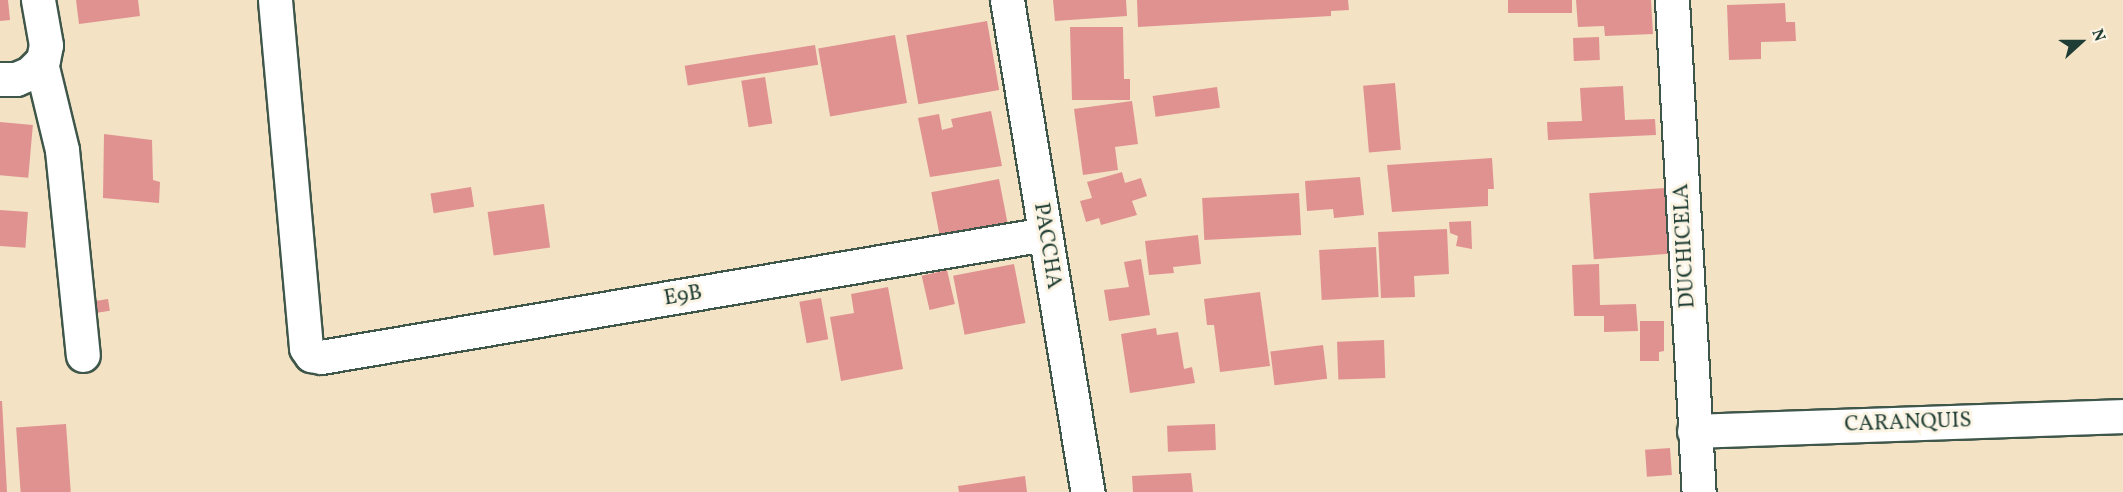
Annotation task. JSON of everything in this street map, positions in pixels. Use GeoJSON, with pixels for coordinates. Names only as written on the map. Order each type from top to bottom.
{"type":"FeatureCollection","features":[{"type":"Feature","properties":{"kind":"street"},"geometry":{"type":"LineString","coordinates":[[38,0],[46,45],[41,63],[62,150],[83,355]]}},
{"type":"Feature","properties":{"kind":"street","name":"E9B"},"geometry":{"type":"LineString","coordinates":[[275,0],[306,348],[311,355],[321,357],[1045,234]]}},
{"type":"Feature","properties":{"kind":"street","name":"PACCHA"},"geometry":{"type":"LineString","coordinates":[[1007,0],[1088,492]]}},
{"type":"Feature","properties":{"kind":"street","name":"DUCHICELA"},"geometry":{"type":"LineString","coordinates":[[1672,0],[1699,492]]}},
{"type":"Feature","properties":{"kind":"street"},"geometry":{"type":"LineString","coordinates":[[0,79],[16,79],[41,63]]}},
{"type":"Feature","properties":{"kind":"street","name":"CARANQUIS"},"geometry":{"type":"LineString","coordinates":[[1694,430],[2123,416]]}},
{"type":"Feature","properties":{"kind":"building"},"geometry":{"type":"Polygon","coordinates":[[[0,0],[8,0],[10,20],[0,21],[0,0]]]}},
{"type":"Feature","properties":{"kind":"building"},"geometry":{"type":"Polygon","coordinates":[[[76,0],[138,0],[140,16],[79,24],[76,0]]]}},
{"type":"Feature","properties":{"kind":"building"},"geometry":{"type":"Polygon","coordinates":[[[1053,0],[1126,0],[1127,16],[1055,21],[1053,0]]]}},
{"type":"Feature","properties":{"kind":"building"},"geometry":{"type":"Polygon","coordinates":[[[1137,0],[1348,0],[1349,10],[1331,11],[1331,16],[1138,27],[1137,0]]]}},
{"type":"Feature","properties":{"kind":"building"},"geometry":{"type":"Polygon","coordinates":[[[1508,0],[1572,0],[1572,13],[1508,13],[1508,0]]]}},
{"type":"Feature","properties":{"kind":"building"},"geometry":{"type":"Polygon","coordinates":[[[1576,0],[1651,0],[1653,34],[1605,36],[1604,26],[1578,27],[1576,0]]]}},
{"type":"Feature","properties":{"kind":"building"},"geometry":{"type":"Polygon","coordinates":[[[1785,3],[1786,22],[1795,22],[1796,41],[1761,42],[1761,59],[1729,60],[1727,5],[1785,3]]]}},
{"type":"Feature","properties":{"kind":"building"},"geometry":{"type":"Polygon","coordinates":[[[987,21],[999,90],[918,104],[906,35],[987,21]]]}},
{"type":"Feature","properties":{"kind":"building"},"geometry":{"type":"Polygon","coordinates":[[[1070,27],[1123,27],[1124,79],[1130,79],[1130,100],[1072,100],[1070,27]]]}},
{"type":"Feature","properties":{"kind":"building"},"geometry":{"type":"Polygon","coordinates":[[[895,35],[907,103],[830,116],[818,49],[895,35]]]}},
{"type":"Feature","properties":{"kind":"building"},"geometry":{"type":"Polygon","coordinates":[[[1599,37],[1600,60],[1574,61],[1573,38],[1599,37]]]}},
{"type":"Feature","properties":{"kind":"building"},"geometry":{"type":"Polygon","coordinates":[[[815,45],[818,65],[688,85],[685,66],[815,45]]]}},
{"type":"Feature","properties":{"kind":"building"},"geometry":{"type":"Polygon","coordinates":[[[765,77],[772,123],[749,127],[741,81],[765,77]]]}},
{"type":"Feature","properties":{"kind":"building"},"geometry":{"type":"Polygon","coordinates":[[[1395,83],[1401,150],[1369,153],[1363,86],[1395,83]]]}},
{"type":"Feature","properties":{"kind":"building"},"geometry":{"type":"Polygon","coordinates":[[[1623,86],[1625,120],[1655,119],[1656,135],[1548,140],[1547,122],[1582,121],[1580,88],[1623,86]]]}},
{"type":"Feature","properties":{"kind":"building"},"geometry":{"type":"Polygon","coordinates":[[[1217,87],[1220,108],[1156,117],[1153,96],[1217,87]]]}},
{"type":"Feature","properties":{"kind":"building"},"geometry":{"type":"Polygon","coordinates":[[[1132,101],[1138,144],[1115,147],[1118,170],[1083,175],[1074,109],[1132,101]]]}},
{"type":"Feature","properties":{"kind":"building"},"geometry":{"type":"Polygon","coordinates":[[[991,111],[1002,166],[930,177],[918,118],[939,114],[942,130],[953,127],[951,119],[991,111]]]}},
{"type":"Feature","properties":{"kind":"building"},"geometry":{"type":"Polygon","coordinates":[[[0,122],[33,125],[28,178],[0,175],[0,122]]]}},
{"type":"Feature","properties":{"kind":"building"},"geometry":{"type":"Polygon","coordinates":[[[104,134],[152,140],[153,180],[160,182],[159,203],[103,198],[104,134]]]}},
{"type":"Feature","properties":{"kind":"building"},"geometry":{"type":"Polygon","coordinates":[[[1492,158],[1494,189],[1488,189],[1488,206],[1392,212],[1387,165],[1492,158]]]}},
{"type":"Feature","properties":{"kind":"building"},"geometry":{"type":"Polygon","coordinates":[[[1122,172],[1125,183],[1141,178],[1147,196],[1132,201],[1137,215],[1101,225],[1099,218],[1086,222],[1080,201],[1092,198],[1087,182],[1122,172]]]}},
{"type":"Feature","properties":{"kind":"building"},"geometry":{"type":"Polygon","coordinates":[[[1360,177],[1364,215],[1334,218],[1333,209],[1307,211],[1305,181],[1360,177]]]}},
{"type":"Feature","properties":{"kind":"building"},"geometry":{"type":"Polygon","coordinates":[[[999,179],[1009,232],[942,245],[931,192],[999,179]]]}},
{"type":"Feature","properties":{"kind":"building"},"geometry":{"type":"Polygon","coordinates":[[[471,187],[474,207],[434,213],[431,193],[471,187]]]}},
{"type":"Feature","properties":{"kind":"building"},"geometry":{"type":"Polygon","coordinates":[[[1665,188],[1670,254],[1594,259],[1589,193],[1665,188]]]}},
{"type":"Feature","properties":{"kind":"building"},"geometry":{"type":"Polygon","coordinates":[[[1299,193],[1301,235],[1204,240],[1202,198],[1299,193]]]}},
{"type":"Feature","properties":{"kind":"building"},"geometry":{"type":"Polygon","coordinates":[[[544,204],[550,248],[494,256],[488,212],[544,204]]]}},
{"type":"Feature","properties":{"kind":"building"},"geometry":{"type":"Polygon","coordinates":[[[0,210],[28,212],[25,248],[0,246],[0,210]]]}},
{"type":"Feature","properties":{"kind":"building"},"geometry":{"type":"Polygon","coordinates":[[[1471,221],[1472,249],[1456,246],[1458,236],[1450,233],[1449,222],[1471,221]]]}},
{"type":"Feature","properties":{"kind":"building"},"geometry":{"type":"Polygon","coordinates":[[[1447,229],[1449,274],[1414,276],[1415,297],[1381,298],[1378,232],[1447,229]]]}},
{"type":"Feature","properties":{"kind":"building"},"geometry":{"type":"Polygon","coordinates":[[[1198,235],[1201,264],[1173,267],[1174,273],[1149,275],[1145,241],[1198,235]]]}},
{"type":"Feature","properties":{"kind":"building"},"geometry":{"type":"Polygon","coordinates":[[[1376,247],[1379,297],[1322,300],[1319,250],[1376,247]]]}},
{"type":"Feature","properties":{"kind":"building"},"geometry":{"type":"Polygon","coordinates":[[[1141,259],[1150,315],[1109,321],[1104,290],[1129,287],[1124,262],[1141,259]]]}},
{"type":"Feature","properties":{"kind":"building"},"geometry":{"type":"Polygon","coordinates":[[[1014,264],[1025,323],[965,335],[953,276],[1014,264]]]}},
{"type":"Feature","properties":{"kind":"building"},"geometry":{"type":"Polygon","coordinates":[[[1599,264],[1600,305],[1636,304],[1638,331],[1604,332],[1604,316],[1574,316],[1572,265],[1599,264]]]}},
{"type":"Feature","properties":{"kind":"building"},"geometry":{"type":"Polygon","coordinates":[[[947,270],[955,304],[930,310],[922,276],[947,270]]]}},
{"type":"Feature","properties":{"kind":"building"},"geometry":{"type":"Polygon","coordinates":[[[888,287],[903,369],[841,381],[830,317],[854,313],[851,294],[888,287]]]}},
{"type":"Feature","properties":{"kind":"building"},"geometry":{"type":"Polygon","coordinates":[[[1260,292],[1270,366],[1220,372],[1214,325],[1207,325],[1204,299],[1260,292]]]}},
{"type":"Feature","properties":{"kind":"building"},"geometry":{"type":"Polygon","coordinates":[[[821,298],[828,339],[807,343],[799,302],[821,298]]]}},
{"type":"Feature","properties":{"kind":"building"},"geometry":{"type":"Polygon","coordinates":[[[108,299],[110,311],[94,313],[92,302],[108,299]]]}},
{"type":"Feature","properties":{"kind":"building"},"geometry":{"type":"Polygon","coordinates":[[[1640,321],[1664,321],[1664,351],[1659,352],[1659,361],[1640,361],[1640,321]]]}},
{"type":"Feature","properties":{"kind":"building"},"geometry":{"type":"Polygon","coordinates":[[[1156,328],[1157,335],[1178,332],[1184,369],[1192,367],[1195,383],[1130,393],[1121,334],[1156,328]]]}},
{"type":"Feature","properties":{"kind":"building"},"geometry":{"type":"Polygon","coordinates":[[[1384,340],[1385,378],[1338,380],[1337,342],[1384,340]]]}},
{"type":"Feature","properties":{"kind":"building"},"geometry":{"type":"Polygon","coordinates":[[[1323,345],[1327,379],[1275,385],[1270,351],[1323,345]]]}},
{"type":"Feature","properties":{"kind":"building"},"geometry":{"type":"Polygon","coordinates":[[[0,401],[2,401],[7,492],[0,492],[0,401]]]}},
{"type":"Feature","properties":{"kind":"building"},"geometry":{"type":"Polygon","coordinates":[[[66,424],[71,492],[21,492],[16,427],[66,424]]]}},
{"type":"Feature","properties":{"kind":"building"},"geometry":{"type":"Polygon","coordinates":[[[1215,424],[1216,450],[1168,452],[1167,426],[1215,424]]]}},
{"type":"Feature","properties":{"kind":"building"},"geometry":{"type":"Polygon","coordinates":[[[1670,448],[1672,475],[1647,477],[1645,450],[1670,448]]]}},
{"type":"Feature","properties":{"kind":"building"},"geometry":{"type":"Polygon","coordinates":[[[1191,473],[1193,492],[1133,492],[1132,476],[1191,473]]]}},
{"type":"Feature","properties":{"kind":"building"},"geometry":{"type":"Polygon","coordinates":[[[1025,476],[1027,492],[959,492],[958,486],[1025,476]]]}}]}
